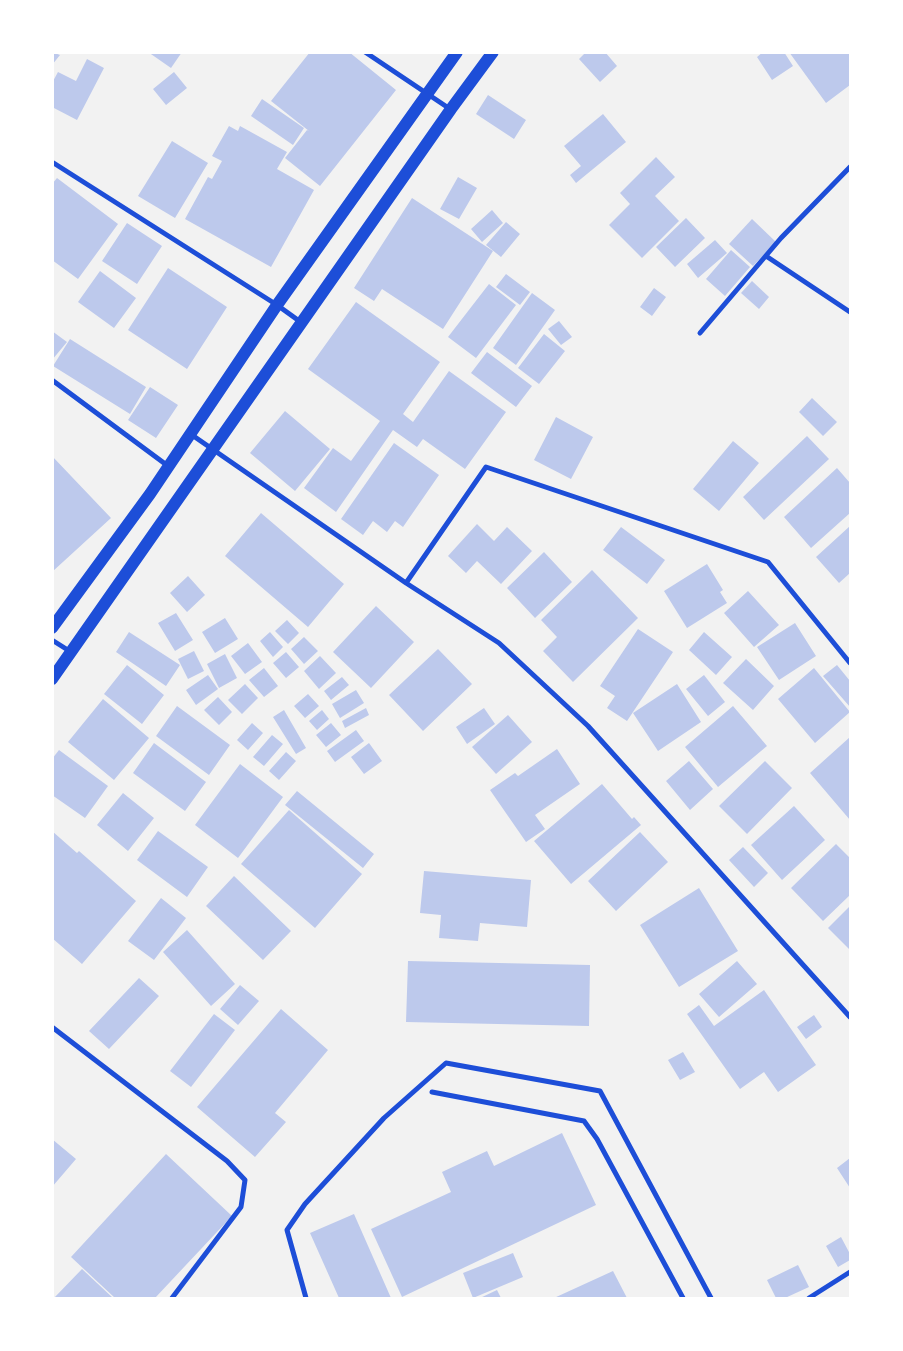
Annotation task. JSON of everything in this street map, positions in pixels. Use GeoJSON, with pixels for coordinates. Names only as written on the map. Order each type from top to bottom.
{"type":"FeatureCollection","features":[{"type":"Feature","properties":{"kind":"main road"},"geometry":{"type":"LineString","coordinates":[[52,628],[169,466],[277,305],[457,52]]}},
{"type":"Feature","properties":{"kind":"main road"},"geometry":{"type":"LineString","coordinates":[[52,679],[451,109],[493,52]]}},
{"type":"Feature","properties":{"kind":"street"},"geometry":{"type":"LineString","coordinates":[[365,52],[451,109]]}},
{"type":"Feature","properties":{"kind":"street"},"geometry":{"type":"LineString","coordinates":[[52,162],[303,323]]}},
{"type":"Feature","properties":{"kind":"street"},"geometry":{"type":"LineString","coordinates":[[700,333],[781,238],[850,167]]}},
{"type":"Feature","properties":{"kind":"street"},"geometry":{"type":"LineString","coordinates":[[766,256],[850,312]]}},
{"type":"Feature","properties":{"kind":"street"},"geometry":{"type":"LineString","coordinates":[[52,380],[169,466]]}},
{"type":"Feature","properties":{"kind":"street"},"geometry":{"type":"LineString","coordinates":[[190,434],[406,583],[499,643],[588,726],[850,1017]]}},
{"type":"Feature","properties":{"kind":"street"},"geometry":{"type":"LineString","coordinates":[[406,583],[486,467],[768,562],[850,663]]}},
{"type":"Feature","properties":{"kind":"street"},"geometry":{"type":"LineString","coordinates":[[52,640],[72,653]]}},
{"type":"Feature","properties":{"kind":"street"},"geometry":{"type":"LineString","coordinates":[[52,1027],[227,1161],[245,1180],[241,1206],[172,1298]]}},
{"type":"Feature","properties":{"kind":"street"},"geometry":{"type":"LineString","coordinates":[[306,1298],[287,1230],[305,1204],[384,1118],[446,1063],[600,1091],[711,1298]]}},
{"type":"Feature","properties":{"kind":"street"},"geometry":{"type":"LineString","coordinates":[[432,1092],[584,1121],[596,1139],[683,1298]]}},
{"type":"Feature","properties":{"kind":"street"},"geometry":{"type":"LineString","coordinates":[[809,1298],[850,1272]]}},
{"type":"Feature","properties":{"kind":"building"},"geometry":{"type":"Polygon","coordinates":[[[52,52],[60,55],[52,65],[52,52]]]}},
{"type":"Feature","properties":{"kind":"building"},"geometry":{"type":"Polygon","coordinates":[[[148,52],[182,52],[171,68],[148,52]]]}},
{"type":"Feature","properties":{"kind":"building"},"geometry":{"type":"Polygon","coordinates":[[[310,52],[349,52],[396,90],[320,186],[285,158],[307,130],[309,131],[271,101],[310,52]]]}},
{"type":"Feature","properties":{"kind":"building"},"geometry":{"type":"Polygon","coordinates":[[[586,52],[605,52],[617,66],[600,82],[579,59],[586,52]]]}},
{"type":"Feature","properties":{"kind":"building"},"geometry":{"type":"Polygon","coordinates":[[[763,52],[784,52],[793,66],[772,80],[757,57],[763,52]]]}},
{"type":"Feature","properties":{"kind":"building"},"geometry":{"type":"Polygon","coordinates":[[[789,52],[850,52],[850,85],[826,103],[789,52]]]}},
{"type":"Feature","properties":{"kind":"building"},"geometry":{"type":"Polygon","coordinates":[[[87,59],[104,68],[77,120],[52,107],[52,83],[58,72],[76,81],[87,59]]]}},
{"type":"Feature","properties":{"kind":"building"},"geometry":{"type":"Polygon","coordinates":[[[174,72],[187,88],[166,105],[153,89],[174,72]]]}},
{"type":"Feature","properties":{"kind":"building"},"geometry":{"type":"Polygon","coordinates":[[[488,95],[526,120],[514,139],[476,114],[488,95]]]}},
{"type":"Feature","properties":{"kind":"building"},"geometry":{"type":"Polygon","coordinates":[[[262,99],[304,128],[293,145],[251,116],[262,99]]]}},
{"type":"Feature","properties":{"kind":"building"},"geometry":{"type":"Polygon","coordinates":[[[603,114],[626,142],[576,183],[570,175],[581,166],[564,146],[603,114]]]}},
{"type":"Feature","properties":{"kind":"building"},"geometry":{"type":"Polygon","coordinates":[[[229,126],[238,131],[240,126],[287,152],[277,169],[314,190],[271,267],[185,219],[208,177],[212,179],[222,161],[212,156],[229,126]]]}},
{"type":"Feature","properties":{"kind":"building"},"geometry":{"type":"Polygon","coordinates":[[[172,141],[208,163],[175,218],[138,196],[172,141]]]}},
{"type":"Feature","properties":{"kind":"building"},"geometry":{"type":"Polygon","coordinates":[[[656,157],[675,177],[655,196],[679,221],[642,258],[609,225],[630,204],[620,193],[656,157]]]}},
{"type":"Feature","properties":{"kind":"building"},"geometry":{"type":"Polygon","coordinates":[[[458,177],[477,188],[459,219],[440,209],[458,177]]]}},
{"type":"Feature","properties":{"kind":"building"},"geometry":{"type":"Polygon","coordinates":[[[57,178],[118,224],[78,279],[52,260],[52,184],[57,178]]]}},
{"type":"Feature","properties":{"kind":"building"},"geometry":{"type":"Polygon","coordinates":[[[412,198],[493,251],[443,329],[382,289],[374,301],[354,288],[412,198]]]}},
{"type":"Feature","properties":{"kind":"building"},"geometry":{"type":"Polygon","coordinates":[[[492,210],[503,223],[482,242],[471,229],[492,210]]]}},
{"type":"Feature","properties":{"kind":"building"},"geometry":{"type":"Polygon","coordinates":[[[686,218],[705,238],[675,267],[656,247],[686,218]]]}},
{"type":"Feature","properties":{"kind":"building"},"geometry":{"type":"Polygon","coordinates":[[[752,219],[776,242],[753,266],[729,244],[752,219]]]}},
{"type":"Feature","properties":{"kind":"building"},"geometry":{"type":"Polygon","coordinates":[[[506,222],[520,234],[501,257],[486,245],[506,222]]]}},
{"type":"Feature","properties":{"kind":"building"},"geometry":{"type":"Polygon","coordinates":[[[127,223],[162,246],[137,284],[102,261],[127,223]]]}},
{"type":"Feature","properties":{"kind":"building"},"geometry":{"type":"Polygon","coordinates":[[[715,240],[727,253],[698,278],[687,264],[715,240]]]}},
{"type":"Feature","properties":{"kind":"building"},"geometry":{"type":"Polygon","coordinates":[[[731,250],[750,267],[725,296],[706,279],[731,250]]]}},
{"type":"Feature","properties":{"kind":"building"},"geometry":{"type":"Polygon","coordinates":[[[168,268],[227,307],[187,369],[128,330],[168,268]]]}},
{"type":"Feature","properties":{"kind":"building"},"geometry":{"type":"Polygon","coordinates":[[[100,271],[136,298],[114,328],[78,302],[100,271]]]}},
{"type":"Feature","properties":{"kind":"building"},"geometry":{"type":"Polygon","coordinates":[[[506,274],[530,292],[520,305],[496,287],[506,274]]]}},
{"type":"Feature","properties":{"kind":"building"},"geometry":{"type":"Polygon","coordinates":[[[752,281],[769,297],[759,309],[741,293],[752,281]]]}},
{"type":"Feature","properties":{"kind":"building"},"geometry":{"type":"Polygon","coordinates":[[[489,284],[516,305],[476,358],[448,337],[489,284]]]}},
{"type":"Feature","properties":{"kind":"building"},"geometry":{"type":"Polygon","coordinates":[[[654,288],[666,297],[652,316],[640,307],[654,288]]]}},
{"type":"Feature","properties":{"kind":"building"},"geometry":{"type":"Polygon","coordinates":[[[532,293],[555,310],[516,365],[493,348],[532,293]]]}},
{"type":"Feature","properties":{"kind":"building"},"geometry":{"type":"Polygon","coordinates":[[[356,302],[440,362],[403,414],[413,422],[449,371],[506,412],[465,469],[423,439],[417,447],[393,430],[336,512],[304,488],[333,448],[351,461],[380,421],[308,369],[356,302]]]}},
{"type":"Feature","properties":{"kind":"building"},"geometry":{"type":"Polygon","coordinates":[[[559,321],[572,337],[561,345],[548,329],[559,321]]]}},
{"type":"Feature","properties":{"kind":"building"},"geometry":{"type":"Polygon","coordinates":[[[52,331],[67,342],[52,360],[52,331]]]}},
{"type":"Feature","properties":{"kind":"building"},"geometry":{"type":"Polygon","coordinates":[[[544,334],[565,351],[539,384],[518,368],[544,334]]]}},
{"type":"Feature","properties":{"kind":"building"},"geometry":{"type":"Polygon","coordinates":[[[70,339],[146,387],[130,414],[53,366],[70,339]]]}},
{"type":"Feature","properties":{"kind":"building"},"geometry":{"type":"Polygon","coordinates":[[[487,352],[532,386],[516,407],[471,373],[487,352]]]}},
{"type":"Feature","properties":{"kind":"building"},"geometry":{"type":"Polygon","coordinates":[[[150,387],[178,405],[156,438],[128,420],[150,387]]]}},
{"type":"Feature","properties":{"kind":"building"},"geometry":{"type":"Polygon","coordinates":[[[812,398],[837,422],[823,436],[799,412],[812,398]]]}},
{"type":"Feature","properties":{"kind":"building"},"geometry":{"type":"Polygon","coordinates":[[[285,411],[330,449],[295,491],[250,453],[285,411]]]}},
{"type":"Feature","properties":{"kind":"building"},"geometry":{"type":"Polygon","coordinates":[[[556,417],[593,437],[571,479],[534,460],[556,417]]]}},
{"type":"Feature","properties":{"kind":"building"},"geometry":{"type":"Polygon","coordinates":[[[807,436],[829,459],[764,520],[743,497],[807,436]]]}},
{"type":"Feature","properties":{"kind":"building"},"geometry":{"type":"Polygon","coordinates":[[[733,441],[759,463],[719,511],[693,489],[733,441]]]}},
{"type":"Feature","properties":{"kind":"building"},"geometry":{"type":"Polygon","coordinates":[[[394,443],[439,475],[403,527],[395,521],[387,532],[373,521],[363,535],[341,519],[394,443]]]}},
{"type":"Feature","properties":{"kind":"building"},"geometry":{"type":"Polygon","coordinates":[[[52,456],[111,518],[52,572],[52,456]]]}},
{"type":"Feature","properties":{"kind":"building"},"geometry":{"type":"Polygon","coordinates":[[[837,468],[850,483],[850,513],[811,548],[784,517],[837,468]]]}},
{"type":"Feature","properties":{"kind":"building"},"geometry":{"type":"Polygon","coordinates":[[[261,513],[344,584],[308,627],[225,556],[261,513]]]}},
{"type":"Feature","properties":{"kind":"building"},"geometry":{"type":"Polygon","coordinates":[[[477,524],[494,541],[507,527],[532,551],[501,584],[477,561],[466,573],[448,556],[477,524]]]}},
{"type":"Feature","properties":{"kind":"building"},"geometry":{"type":"Polygon","coordinates":[[[850,526],[850,573],[839,583],[816,557],[850,526]]]}},
{"type":"Feature","properties":{"kind":"building"},"geometry":{"type":"Polygon","coordinates":[[[621,527],[665,560],[647,584],[603,550],[621,527]]]}},
{"type":"Feature","properties":{"kind":"building"},"geometry":{"type":"Polygon","coordinates":[[[544,552],[572,582],[535,618],[507,588],[544,552]]]}},
{"type":"Feature","properties":{"kind":"building"},"geometry":{"type":"Polygon","coordinates":[[[707,564],[723,590],[720,592],[727,603],[687,628],[664,591],[707,564]]]}},
{"type":"Feature","properties":{"kind":"building"},"geometry":{"type":"Polygon","coordinates":[[[592,570],[638,618],[573,682],[543,651],[557,637],[541,620],[592,570]]]}},
{"type":"Feature","properties":{"kind":"building"},"geometry":{"type":"Polygon","coordinates":[[[188,576],[205,595],[187,612],[170,593],[188,576]]]}},
{"type":"Feature","properties":{"kind":"building"},"geometry":{"type":"Polygon","coordinates":[[[748,591],[779,625],[754,647],[724,613],[748,591]]]}},
{"type":"Feature","properties":{"kind":"building"},"geometry":{"type":"Polygon","coordinates":[[[376,606],[414,642],[371,688],[333,652],[376,606]]]}},
{"type":"Feature","properties":{"kind":"building"},"geometry":{"type":"Polygon","coordinates":[[[176,613],[193,640],[175,651],[158,623],[176,613]]]}},
{"type":"Feature","properties":{"kind":"building"},"geometry":{"type":"Polygon","coordinates":[[[225,618],[238,639],[215,653],[202,632],[225,618]]]}},
{"type":"Feature","properties":{"kind":"building"},"geometry":{"type":"Polygon","coordinates":[[[287,620],[299,633],[288,644],[275,631],[287,620]]]}},
{"type":"Feature","properties":{"kind":"building"},"geometry":{"type":"Polygon","coordinates":[[[795,623],[816,656],[779,680],[757,647],[795,623]]]}},
{"type":"Feature","properties":{"kind":"building"},"geometry":{"type":"Polygon","coordinates":[[[638,629],[673,652],[627,721],[607,708],[615,696],[600,686],[638,629]]]}},
{"type":"Feature","properties":{"kind":"building"},"geometry":{"type":"Polygon","coordinates":[[[129,632],[180,665],[166,686],[116,652],[129,632]]]}},
{"type":"Feature","properties":{"kind":"building"},"geometry":{"type":"Polygon","coordinates":[[[270,632],[283,647],[273,657],[260,641],[270,632]]]}},
{"type":"Feature","properties":{"kind":"building"},"geometry":{"type":"Polygon","coordinates":[[[704,632],[732,657],[716,675],[689,650],[704,632]]]}},
{"type":"Feature","properties":{"kind":"building"},"geometry":{"type":"Polygon","coordinates":[[[304,637],[318,651],[304,664],[291,649],[304,637]]]}},
{"type":"Feature","properties":{"kind":"building"},"geometry":{"type":"Polygon","coordinates":[[[248,643],[262,662],[245,674],[231,656],[248,643]]]}},
{"type":"Feature","properties":{"kind":"building"},"geometry":{"type":"Polygon","coordinates":[[[438,649],[472,684],[423,731],[389,695],[438,649]]]}},
{"type":"Feature","properties":{"kind":"building"},"geometry":{"type":"Polygon","coordinates":[[[194,651],[204,671],[188,679],[178,659],[194,651]]]}},
{"type":"Feature","properties":{"kind":"building"},"geometry":{"type":"Polygon","coordinates":[[[286,652],[299,667],[286,678],[273,663],[286,652]]]}},
{"type":"Feature","properties":{"kind":"building"},"geometry":{"type":"Polygon","coordinates":[[[225,654],[237,678],[219,688],[207,664],[225,654]]]}},
{"type":"Feature","properties":{"kind":"building"},"geometry":{"type":"Polygon","coordinates":[[[320,656],[336,673],[319,689],[304,671],[320,656]]]}},
{"type":"Feature","properties":{"kind":"building"},"geometry":{"type":"Polygon","coordinates":[[[746,659],[774,686],[753,710],[723,683],[746,659]]]}},
{"type":"Feature","properties":{"kind":"building"},"geometry":{"type":"Polygon","coordinates":[[[127,665],[164,695],[142,724],[104,694],[127,665]]]}},
{"type":"Feature","properties":{"kind":"building"},"geometry":{"type":"Polygon","coordinates":[[[837,665],[850,681],[850,707],[823,676],[837,665]]]}},
{"type":"Feature","properties":{"kind":"building"},"geometry":{"type":"Polygon","coordinates":[[[264,668],[278,686],[264,697],[249,680],[264,668]]]}},
{"type":"Feature","properties":{"kind":"building"},"geometry":{"type":"Polygon","coordinates":[[[814,668],[850,712],[815,743],[778,699],[814,668]]]}},
{"type":"Feature","properties":{"kind":"building"},"geometry":{"type":"Polygon","coordinates":[[[208,675],[218,689],[196,705],[186,690],[208,675]]]}},
{"type":"Feature","properties":{"kind":"building"},"geometry":{"type":"Polygon","coordinates":[[[704,675],[725,702],[708,716],[686,689],[704,675]]]}},
{"type":"Feature","properties":{"kind":"building"},"geometry":{"type":"Polygon","coordinates":[[[342,677],[349,685],[331,700],[324,691],[342,677]]]}},
{"type":"Feature","properties":{"kind":"building"},"geometry":{"type":"Polygon","coordinates":[[[245,684],[258,698],[242,714],[228,700],[245,684]]]}},
{"type":"Feature","properties":{"kind":"building"},"geometry":{"type":"Polygon","coordinates":[[[677,684],[701,722],[658,751],[633,713],[677,684]]]}},
{"type":"Feature","properties":{"kind":"building"},"geometry":{"type":"Polygon","coordinates":[[[356,690],[364,703],[340,718],[332,704],[356,690]]]}},
{"type":"Feature","properties":{"kind":"building"},"geometry":{"type":"Polygon","coordinates":[[[308,694],[319,706],[305,718],[294,706],[308,694]]]}},
{"type":"Feature","properties":{"kind":"building"},"geometry":{"type":"Polygon","coordinates":[[[218,697],[232,712],[219,725],[204,710],[218,697]]]}},
{"type":"Feature","properties":{"kind":"building"},"geometry":{"type":"Polygon","coordinates":[[[103,699],[149,738],[114,780],[68,742],[103,699]]]}},
{"type":"Feature","properties":{"kind":"building"},"geometry":{"type":"Polygon","coordinates":[[[177,706],[230,745],[209,775],[156,736],[177,706]]]}},
{"type":"Feature","properties":{"kind":"building"},"geometry":{"type":"Polygon","coordinates":[[[733,706],[767,746],[718,787],[685,747],[733,706]]]}},
{"type":"Feature","properties":{"kind":"building"},"geometry":{"type":"Polygon","coordinates":[[[366,708],[369,715],[345,728],[342,721],[366,708]]]}},
{"type":"Feature","properties":{"kind":"building"},"geometry":{"type":"Polygon","coordinates":[[[484,708],[495,724],[467,744],[456,727],[484,708]]]}},
{"type":"Feature","properties":{"kind":"building"},"geometry":{"type":"Polygon","coordinates":[[[284,710],[306,748],[296,754],[273,717],[284,710]]]}},
{"type":"Feature","properties":{"kind":"building"},"geometry":{"type":"Polygon","coordinates":[[[322,710],[329,719],[317,730],[309,721],[322,710]]]}},
{"type":"Feature","properties":{"kind":"building"},"geometry":{"type":"Polygon","coordinates":[[[508,715],[532,742],[496,774],[472,747],[508,715]]]}},
{"type":"Feature","properties":{"kind":"building"},"geometry":{"type":"Polygon","coordinates":[[[252,723],[263,733],[248,750],[237,740],[252,723]]]}},
{"type":"Feature","properties":{"kind":"building"},"geometry":{"type":"Polygon","coordinates":[[[331,723],[341,735],[326,747],[316,735],[331,723]]]}},
{"type":"Feature","properties":{"kind":"building"},"geometry":{"type":"Polygon","coordinates":[[[356,730],[364,741],[335,762],[327,751],[356,730]]]}},
{"type":"Feature","properties":{"kind":"building"},"geometry":{"type":"Polygon","coordinates":[[[272,735],[283,744],[264,766],[253,757],[272,735]]]}},
{"type":"Feature","properties":{"kind":"building"},"geometry":{"type":"Polygon","coordinates":[[[850,737],[850,820],[810,773],[850,737]]]}},
{"type":"Feature","properties":{"kind":"building"},"geometry":{"type":"Polygon","coordinates":[[[154,743],[206,782],[185,811],[133,773],[154,743]]]}},
{"type":"Feature","properties":{"kind":"building"},"geometry":{"type":"Polygon","coordinates":[[[369,743],[382,761],[364,774],[351,757],[369,743]]]}},
{"type":"Feature","properties":{"kind":"building"},"geometry":{"type":"Polygon","coordinates":[[[557,749],[580,784],[535,815],[545,829],[526,842],[490,790],[515,773],[518,776],[557,749]]]}},
{"type":"Feature","properties":{"kind":"building"},"geometry":{"type":"Polygon","coordinates":[[[59,750],[108,786],[85,818],[52,795],[52,759],[59,750]]]}},
{"type":"Feature","properties":{"kind":"building"},"geometry":{"type":"Polygon","coordinates":[[[286,752],[296,761],[279,780],[269,771],[286,752]]]}},
{"type":"Feature","properties":{"kind":"building"},"geometry":{"type":"Polygon","coordinates":[[[689,761],[713,789],[690,810],[666,781],[689,761]]]}},
{"type":"Feature","properties":{"kind":"building"},"geometry":{"type":"Polygon","coordinates":[[[765,761],[792,788],[747,834],[719,806],[765,761]]]}},
{"type":"Feature","properties":{"kind":"building"},"geometry":{"type":"Polygon","coordinates":[[[240,764],[283,797],[238,858],[195,825],[240,764]]]}},
{"type":"Feature","properties":{"kind":"building"},"geometry":{"type":"Polygon","coordinates":[[[602,784],[632,819],[634,817],[641,825],[571,884],[534,841],[602,784]]]}},
{"type":"Feature","properties":{"kind":"building"},"geometry":{"type":"Polygon","coordinates":[[[297,791],[374,854],[363,868],[285,805],[297,791]]]}},
{"type":"Feature","properties":{"kind":"building"},"geometry":{"type":"Polygon","coordinates":[[[123,793],[154,818],[128,851],[97,825],[123,793]]]}},
{"type":"Feature","properties":{"kind":"building"},"geometry":{"type":"Polygon","coordinates":[[[794,806],[825,840],[782,880],[751,845],[794,806]]]}},
{"type":"Feature","properties":{"kind":"building"},"geometry":{"type":"Polygon","coordinates":[[[289,810],[362,874],[315,928],[241,864],[289,810]]]}},
{"type":"Feature","properties":{"kind":"building"},"geometry":{"type":"Polygon","coordinates":[[[52,831],[77,853],[79,851],[136,901],[82,964],[52,938],[52,831]]]}},
{"type":"Feature","properties":{"kind":"building"},"geometry":{"type":"Polygon","coordinates":[[[158,831],[208,867],[187,897],[137,860],[158,831]]]}},
{"type":"Feature","properties":{"kind":"building"},"geometry":{"type":"Polygon","coordinates":[[[640,832],[668,862],[616,911],[588,881],[640,832]]]}},
{"type":"Feature","properties":{"kind":"building"},"geometry":{"type":"Polygon","coordinates":[[[836,844],[850,858],[850,895],[823,921],[791,888],[836,844]]]}},
{"type":"Feature","properties":{"kind":"building"},"geometry":{"type":"Polygon","coordinates":[[[743,847],[768,873],[754,887],[729,860],[743,847]]]}},
{"type":"Feature","properties":{"kind":"building"},"geometry":{"type":"Polygon","coordinates":[[[424,871],[531,880],[527,927],[480,923],[478,941],[439,938],[441,915],[420,913],[424,871]]]}},
{"type":"Feature","properties":{"kind":"building"},"geometry":{"type":"Polygon","coordinates":[[[234,876],[291,931],[263,960],[206,906],[234,876]]]}},
{"type":"Feature","properties":{"kind":"building"},"geometry":{"type":"Polygon","coordinates":[[[699,888],[738,951],[679,987],[640,925],[699,888]]]}},
{"type":"Feature","properties":{"kind":"building"},"geometry":{"type":"Polygon","coordinates":[[[161,898],[186,918],[154,960],[128,941],[161,898]]]}},
{"type":"Feature","properties":{"kind":"building"},"geometry":{"type":"Polygon","coordinates":[[[850,906],[850,950],[828,928],[850,906]]]}},
{"type":"Feature","properties":{"kind":"building"},"geometry":{"type":"Polygon","coordinates":[[[187,930],[235,984],[211,1006],[163,952],[187,930]]]}},
{"type":"Feature","properties":{"kind":"building"},"geometry":{"type":"Polygon","coordinates":[[[408,961],[590,965],[589,1026],[406,1022],[408,961]]]}},
{"type":"Feature","properties":{"kind":"building"},"geometry":{"type":"Polygon","coordinates":[[[737,961],[757,984],[719,1017],[699,994],[737,961]]]}},
{"type":"Feature","properties":{"kind":"building"},"geometry":{"type":"Polygon","coordinates":[[[139,978],[159,996],[109,1049],[89,1031],[139,978]]]}},
{"type":"Feature","properties":{"kind":"building"},"geometry":{"type":"Polygon","coordinates":[[[240,985],[259,1001],[238,1025],[220,1009],[240,985]]]}},
{"type":"Feature","properties":{"kind":"building"},"geometry":{"type":"Polygon","coordinates":[[[764,990],[816,1065],[778,1092],[764,1072],[740,1089],[687,1014],[699,1005],[714,1026],[764,990]]]}},
{"type":"Feature","properties":{"kind":"building"},"geometry":{"type":"Polygon","coordinates":[[[281,1009],[328,1050],[275,1113],[286,1122],[255,1157],[197,1107],[281,1009]]]}},
{"type":"Feature","properties":{"kind":"building"},"geometry":{"type":"Polygon","coordinates":[[[214,1014],[235,1030],[191,1087],[170,1071],[214,1014]]]}},
{"type":"Feature","properties":{"kind":"building"},"geometry":{"type":"Polygon","coordinates":[[[814,1015],[822,1027],[806,1039],[797,1027],[814,1015]]]}},
{"type":"Feature","properties":{"kind":"building"},"geometry":{"type":"Polygon","coordinates":[[[683,1052],[695,1072],[680,1080],[668,1060],[683,1052]]]}},
{"type":"Feature","properties":{"kind":"building"},"geometry":{"type":"Polygon","coordinates":[[[562,1133],[596,1205],[402,1297],[371,1229],[451,1192],[442,1172],[487,1151],[494,1166],[562,1133]]]}},
{"type":"Feature","properties":{"kind":"building"},"geometry":{"type":"Polygon","coordinates":[[[52,1139],[76,1159],[52,1187],[52,1139]]]}},
{"type":"Feature","properties":{"kind":"building"},"geometry":{"type":"Polygon","coordinates":[[[166,1154],[232,1216],[155,1298],[115,1298],[71,1257],[166,1154]]]}},
{"type":"Feature","properties":{"kind":"building"},"geometry":{"type":"Polygon","coordinates":[[[850,1158],[850,1188],[837,1168],[850,1158]]]}},
{"type":"Feature","properties":{"kind":"building"},"geometry":{"type":"Polygon","coordinates":[[[354,1214],[391,1298],[339,1298],[310,1233],[354,1214]]]}},
{"type":"Feature","properties":{"kind":"building"},"geometry":{"type":"Polygon","coordinates":[[[841,1237],[850,1254],[850,1260],[838,1267],[826,1246],[841,1237]]]}},
{"type":"Feature","properties":{"kind":"building"},"geometry":{"type":"Polygon","coordinates":[[[513,1253],[523,1277],[473,1298],[463,1273],[513,1253]]]}},
{"type":"Feature","properties":{"kind":"building"},"geometry":{"type":"Polygon","coordinates":[[[798,1265],[809,1287],[785,1298],[776,1298],[767,1280],[798,1265]]]}},
{"type":"Feature","properties":{"kind":"building"},"geometry":{"type":"Polygon","coordinates":[[[82,1269],[113,1298],[54,1298],[82,1269]]]}},
{"type":"Feature","properties":{"kind":"building"},"geometry":{"type":"Polygon","coordinates":[[[613,1271],[627,1298],[554,1298],[613,1271]]]}},
{"type":"Feature","properties":{"kind":"building"},"geometry":{"type":"Polygon","coordinates":[[[497,1290],[501,1298],[480,1298],[497,1290]]]}}]}
